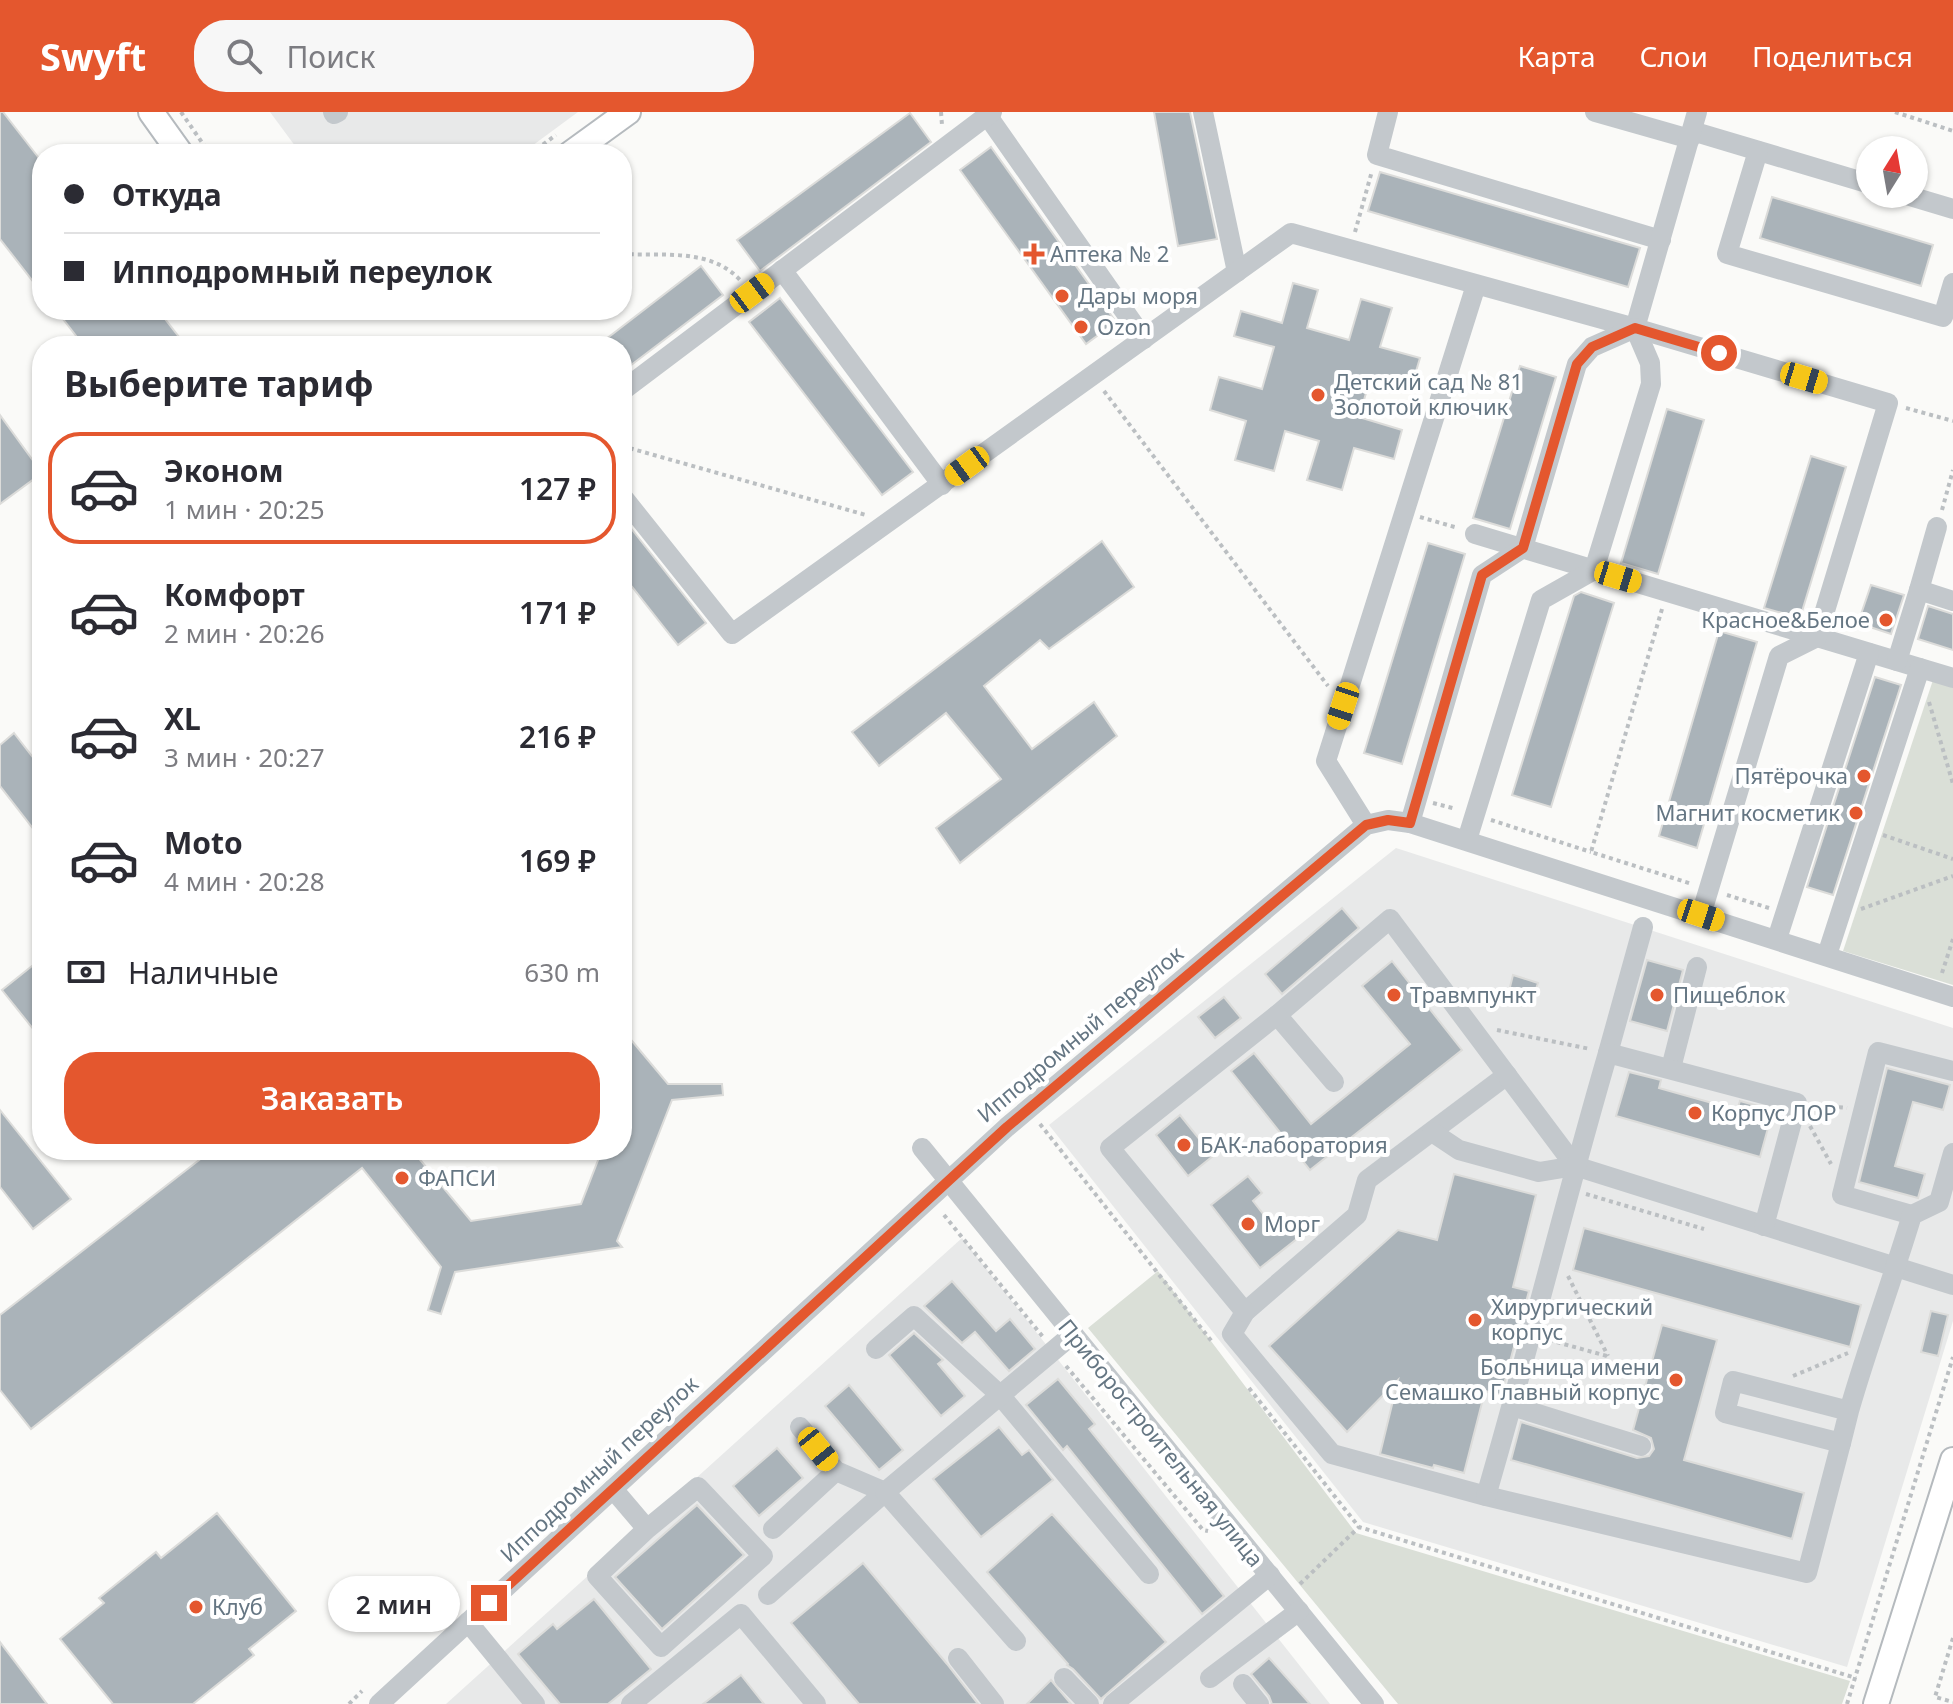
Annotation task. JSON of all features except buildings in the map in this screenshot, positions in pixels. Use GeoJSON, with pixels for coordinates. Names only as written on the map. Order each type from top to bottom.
{"type":"FeatureCollection","features":[{"type":"Feature","properties":{"kind":"main road"},"geometry":{"type":"LineString","coordinates":[[151,112],[174,144]]}},
{"type":"Feature","properties":{"kind":"main road"},"geometry":{"type":"LineString","coordinates":[[584,144],[628,112]]}},
{"type":"Feature","properties":{"kind":"main road"},"geometry":{"type":"LineString","coordinates":[[1881,1703],[1953,1460]]}},
{"type":"Feature","properties":{"kind":"street"},"geometry":{"type":"LineString","coordinates":[[1203,112],[1237,272]]}},
{"type":"Feature","properties":{"kind":"street"},"geometry":{"type":"LineString","coordinates":[[1388,112],[1377,155],[1661,240]]}},
{"type":"Feature","properties":{"kind":"street"},"geometry":{"type":"LineString","coordinates":[[1595,112],[1693,128],[1856,180]]}},
{"type":"Feature","properties":{"kind":"street"},"geometry":{"type":"LineString","coordinates":[[632,383],[990,114],[1144,339]]}},
{"type":"Feature","properties":{"kind":"street"},"geometry":{"type":"LineString","coordinates":[[1467,840],[1541,600],[1594,570],[1651,384],[1650,363],[1635,328],[1693,128]]}},
{"type":"Feature","properties":{"kind":"street"},"geometry":{"type":"LineString","coordinates":[[1758,151],[1727,254],[1943,317],[1953,283]]}},
{"type":"Feature","properties":{"kind":"street"},"geometry":{"type":"LineString","coordinates":[[1928,202],[1953,209]]}},
{"type":"Feature","properties":{"kind":"street"},"geometry":{"type":"LineString","coordinates":[[632,509],[732,634],[1291,233],[1635,328],[1888,403],[1817,637],[1779,656],[1701,915]]}},
{"type":"Feature","properties":{"kind":"street"},"geometry":{"type":"LineString","coordinates":[[782,270],[942,485]]}},
{"type":"Feature","properties":{"kind":"street"},"geometry":{"type":"LineString","coordinates":[[1476,285],[1326,761],[1366,825],[1388,820],[1410,823],[1953,997]]}},
{"type":"Feature","properties":{"kind":"street"},"geometry":{"type":"LineString","coordinates":[[1410,823],[1482,575],[1523,548],[1577,364],[1592,347],[1635,328]]}},
{"type":"Feature","properties":{"kind":"street"},"geometry":{"type":"LineString","coordinates":[[1897,661],[1937,527]]}},
{"type":"Feature","properties":{"kind":"street"},"geometry":{"type":"LineString","coordinates":[[1475,534],[1953,678]]}},
{"type":"Feature","properties":{"kind":"street"},"geometry":{"type":"LineString","coordinates":[[1919,590],[1953,601]]}},
{"type":"Feature","properties":{"kind":"street"},"geometry":{"type":"LineString","coordinates":[[1777,939],[1869,653]]}},
{"type":"Feature","properties":{"kind":"street"},"geometry":{"type":"LineString","coordinates":[[1827,955],[1920,668]]}},
{"type":"Feature","properties":{"kind":"street","name":"Ипподромный переулок"},"geometry":{"type":"LineString","coordinates":[[379,1704],[1036,1102],[1366,825]]}},
{"type":"Feature","properties":{"kind":"street"},"geometry":{"type":"LineString","coordinates":[[1245,1312],[1110,1148],[1277,1015],[1390,919],[1575,1166]]}},
{"type":"Feature","properties":{"kind":"street"},"geometry":{"type":"LineString","coordinates":[[1486,1496],[1643,927]]}},
{"type":"Feature","properties":{"kind":"street"},"geometry":{"type":"LineString","coordinates":[[1671,1068],[1697,967]]}},
{"type":"Feature","properties":{"kind":"street"},"geometry":{"type":"LineString","coordinates":[[1277,1015],[1334,1082]]}},
{"type":"Feature","properties":{"kind":"street"},"geometry":{"type":"LineString","coordinates":[[1953,1071],[1878,1052],[1842,1195],[1912,1215],[1939,1202],[1953,1153]]}},
{"type":"Feature","properties":{"kind":"street"},"geometry":{"type":"LineString","coordinates":[[1608,1053],[1797,1103],[1764,1226]]}},
{"type":"Feature","properties":{"kind":"street"},"geometry":{"type":"LineString","coordinates":[[1507,1075],[1367,1180],[1357,1215],[1245,1312],[1232,1334],[1332,1454],[1486,1496],[1807,1573],[1868,1344],[1912,1215]]}},
{"type":"Feature","properties":{"kind":"street"},"geometry":{"type":"LineString","coordinates":[[1432,1132],[1459,1150],[1539,1172],[1575,1166],[1953,1285]]}},
{"type":"Feature","properties":{"kind":"street","name":"Приборостроительная улица"},"geometry":{"type":"LineString","coordinates":[[922,1148],[1374,1704]]}},
{"type":"Feature","properties":{"kind":"street"},"geometry":{"type":"LineString","coordinates":[[876,1349],[914,1316],[1000,1395],[1149,1574]]}},
{"type":"Feature","properties":{"kind":"street"},"geometry":{"type":"LineString","coordinates":[[768,1595],[1072,1335]]}},
{"type":"Feature","properties":{"kind":"street"},"geometry":{"type":"LineString","coordinates":[[1841,1443],[1725,1413],[1733,1381],[1849,1411]]}},
{"type":"Feature","properties":{"kind":"street"},"geometry":{"type":"LineString","coordinates":[[1512,1406],[1641,1446]]}},
{"type":"Feature","properties":{"kind":"street"},"geometry":{"type":"LineString","coordinates":[[800,1427],[836,1471],[885,1492],[1016,1641]]}},
{"type":"Feature","properties":{"kind":"street"},"geometry":{"type":"LineString","coordinates":[[773,1529],[836,1471]]}},
{"type":"Feature","properties":{"kind":"street"},"geometry":{"type":"LineString","coordinates":[[698,1487],[763,1556],[661,1647],[597,1576],[647,1529],[698,1487]]}},
{"type":"Feature","properties":{"kind":"street"},"geometry":{"type":"LineString","coordinates":[[613,1489],[647,1529]]}},
{"type":"Feature","properties":{"kind":"street"},"geometry":{"type":"LineString","coordinates":[[1113,1704],[1270,1575]]}},
{"type":"Feature","properties":{"kind":"street"},"geometry":{"type":"LineString","coordinates":[[1210,1678],[1293,1604]]}},
{"type":"Feature","properties":{"kind":"street"},"geometry":{"type":"LineString","coordinates":[[631,1704],[741,1614],[816,1704]]}},
{"type":"Feature","properties":{"kind":"street"},"geometry":{"type":"LineString","coordinates":[[468,1622],[535,1704]]}},
{"type":"Feature","properties":{"kind":"street"},"geometry":{"type":"LineString","coordinates":[[958,1658],[994,1704]]}},
{"type":"Feature","properties":{"kind":"street"},"geometry":{"type":"LineString","coordinates":[[1064,1678],[1089,1704]]}},
{"type":"Feature","properties":{"kind":"street"},"geometry":{"type":"LineString","coordinates":[[1243,1684],[1259,1704]]}},
{"type":"Feature","properties":{"kind":"path"},"geometry":{"type":"LineString","coordinates":[[181,112],[203,144]]}},
{"type":"Feature","properties":{"kind":"path"},"geometry":{"type":"LineString","coordinates":[[1895,112],[1953,131]]}},
{"type":"Feature","properties":{"kind":"path"},"geometry":{"type":"LineString","coordinates":[[1350,250],[1377,155]]}},
{"type":"Feature","properties":{"kind":"path"},"geometry":{"type":"LineString","coordinates":[[632,254],[705,258],[728,267],[752,293]]}},
{"type":"Feature","properties":{"kind":"path"},"geometry":{"type":"LineString","coordinates":[[1092,376],[1343,706]]}},
{"type":"Feature","properties":{"kind":"path"},"geometry":{"type":"LineString","coordinates":[[1888,403],[1953,421]]}},
{"type":"Feature","properties":{"kind":"path"},"geometry":{"type":"LineString","coordinates":[[632,449],[890,522]]}},
{"type":"Feature","properties":{"kind":"path"},"geometry":{"type":"LineString","coordinates":[[1937,527],[1953,470]]}},
{"type":"Feature","properties":{"kind":"path"},"geometry":{"type":"LineString","coordinates":[[1404,512],[1475,534]]}},
{"type":"Feature","properties":{"kind":"path"},"geometry":{"type":"LineString","coordinates":[[1666,592],[1591,852],[1785,913]]}},
{"type":"Feature","properties":{"kind":"path"},"geometry":{"type":"LineString","coordinates":[[1920,668],[1953,784]]}},
{"type":"Feature","properties":{"kind":"path"},"geometry":{"type":"LineString","coordinates":[[1867,830],[1953,859]]}},
{"type":"Feature","properties":{"kind":"path"},"geometry":{"type":"LineString","coordinates":[[1839,918],[1953,876]]}},
{"type":"Feature","properties":{"kind":"path"},"geometry":{"type":"LineString","coordinates":[[1942,973],[1953,939]]}},
{"type":"Feature","properties":{"kind":"path"},"geometry":{"type":"LineString","coordinates":[[1475,1030],[1506,1030],[1608,1053]]}},
{"type":"Feature","properties":{"kind":"path"},"geometry":{"type":"LineString","coordinates":[[1797,1103],[1862,1109]]}},
{"type":"Feature","properties":{"kind":"path"},"geometry":{"type":"LineString","coordinates":[[1797,1103],[1843,1186]]}},
{"type":"Feature","properties":{"kind":"path"},"geometry":{"type":"LineString","coordinates":[[1532,1336],[1608,1356],[1554,1248]]}},
{"type":"Feature","properties":{"kind":"path"},"geometry":{"type":"LineString","coordinates":[[1763,1388],[1868,1344]]}},
{"type":"Feature","properties":{"kind":"path"},"geometry":{"type":"LineString","coordinates":[[1847,1704],[1953,1357]]}},
{"type":"Feature","properties":{"kind":"path"},"geometry":{"type":"LineString","coordinates":[[1293,1604],[1359,1527]]}},
{"type":"Feature","properties":{"kind":"path"},"geometry":{"type":"LineString","coordinates":[[1953,1638],[1935,1697],[1953,1702]]}},
{"type":"Feature","properties":{"kind":"shaded area"},"geometry":{"type":"Polygon","coordinates":[[[270,112],[578,112],[535,144],[294,144],[270,112]]]}},
{"type":"Feature","properties":{"kind":"shaded area"},"geometry":{"type":"Polygon","coordinates":[[[1933,680],[1953,686],[1953,985],[1843,951],[1933,680]]]}},
{"type":"Feature","properties":{"kind":"shaded area"},"geometry":{"type":"Polygon","coordinates":[[[1396,848],[1953,1028],[1953,1321],[1847,1667],[1363,1522],[1049,1125],[1396,848]]]}},
{"type":"Feature","properties":{"kind":"shaded area"},"geometry":{"type":"Polygon","coordinates":[[[962,1238],[1330,1704],[446,1704],[962,1238]]]}},
{"type":"Feature","properties":{"kind":"shaded area"},"geometry":{"type":"Polygon","coordinates":[[[1158,1271],[1356,1533],[1850,1681],[1842,1704],[1398,1704],[1088,1328],[1158,1271]]]}},
{"type":"Feature","properties":{"kind":"place","name":"Аптека № 2"},"geometry":{"type":"Point","coordinates":[1034,254]}},
{"type":"Feature","properties":{"kind":"place","name":"Дары моря"},"geometry":{"type":"Point","coordinates":[1062,296]}},
{"type":"Feature","properties":{"kind":"place","name":"Ozon"},"geometry":{"type":"Point","coordinates":[1081,327]}},
{"type":"Feature","properties":{"kind":"place","name":"Детский сад № 81 Золотой ключик"},"geometry":{"type":"Point","coordinates":[1318,395]}},
{"type":"Feature","properties":{"kind":"place","name":"Красное&Белое"},"geometry":{"type":"Point","coordinates":[1886,620]}},
{"type":"Feature","properties":{"kind":"place","name":"Пятёрочка"},"geometry":{"type":"Point","coordinates":[1864,776]}},
{"type":"Feature","properties":{"kind":"place","name":"Магнит косметик"},"geometry":{"type":"Point","coordinates":[1856,813]}},
{"type":"Feature","properties":{"kind":"place","name":"Травмпункт"},"geometry":{"type":"Point","coordinates":[1394,995]}},
{"type":"Feature","properties":{"kind":"place","name":"Пищеблок"},"geometry":{"type":"Point","coordinates":[1657,995]}},
{"type":"Feature","properties":{"kind":"place","name":"Корпус ЛОР"},"geometry":{"type":"Point","coordinates":[1695,1113]}},
{"type":"Feature","properties":{"kind":"place","name":"БАК-лаборатория"},"geometry":{"type":"Point","coordinates":[1184,1145]}},
{"type":"Feature","properties":{"kind":"place","name":"ФАПСИ"},"geometry":{"type":"Point","coordinates":[402,1178]}},
{"type":"Feature","properties":{"kind":"place","name":"Морг"},"geometry":{"type":"Point","coordinates":[1248,1224]}},
{"type":"Feature","properties":{"kind":"place","name":"Хирургический корпус"},"geometry":{"type":"Point","coordinates":[1475,1320]}},
{"type":"Feature","properties":{"kind":"place","name":"Больница имени Семашко Главный корпус"},"geometry":{"type":"Point","coordinates":[1676,1380]}},
{"type":"Feature","properties":{"kind":"place","name":"Клуб"},"geometry":{"type":"Point","coordinates":[196,1607]}},
{"type":"Feature","properties":{"kind":"route"},"geometry":{"type":"LineString","coordinates":[[489,1603],[1036,1102],[1366,825],[1388,820],[1410,823],[1482,575],[1523,548],[1577,364],[1592,347],[1635,328],[1719,353]]}}]}
